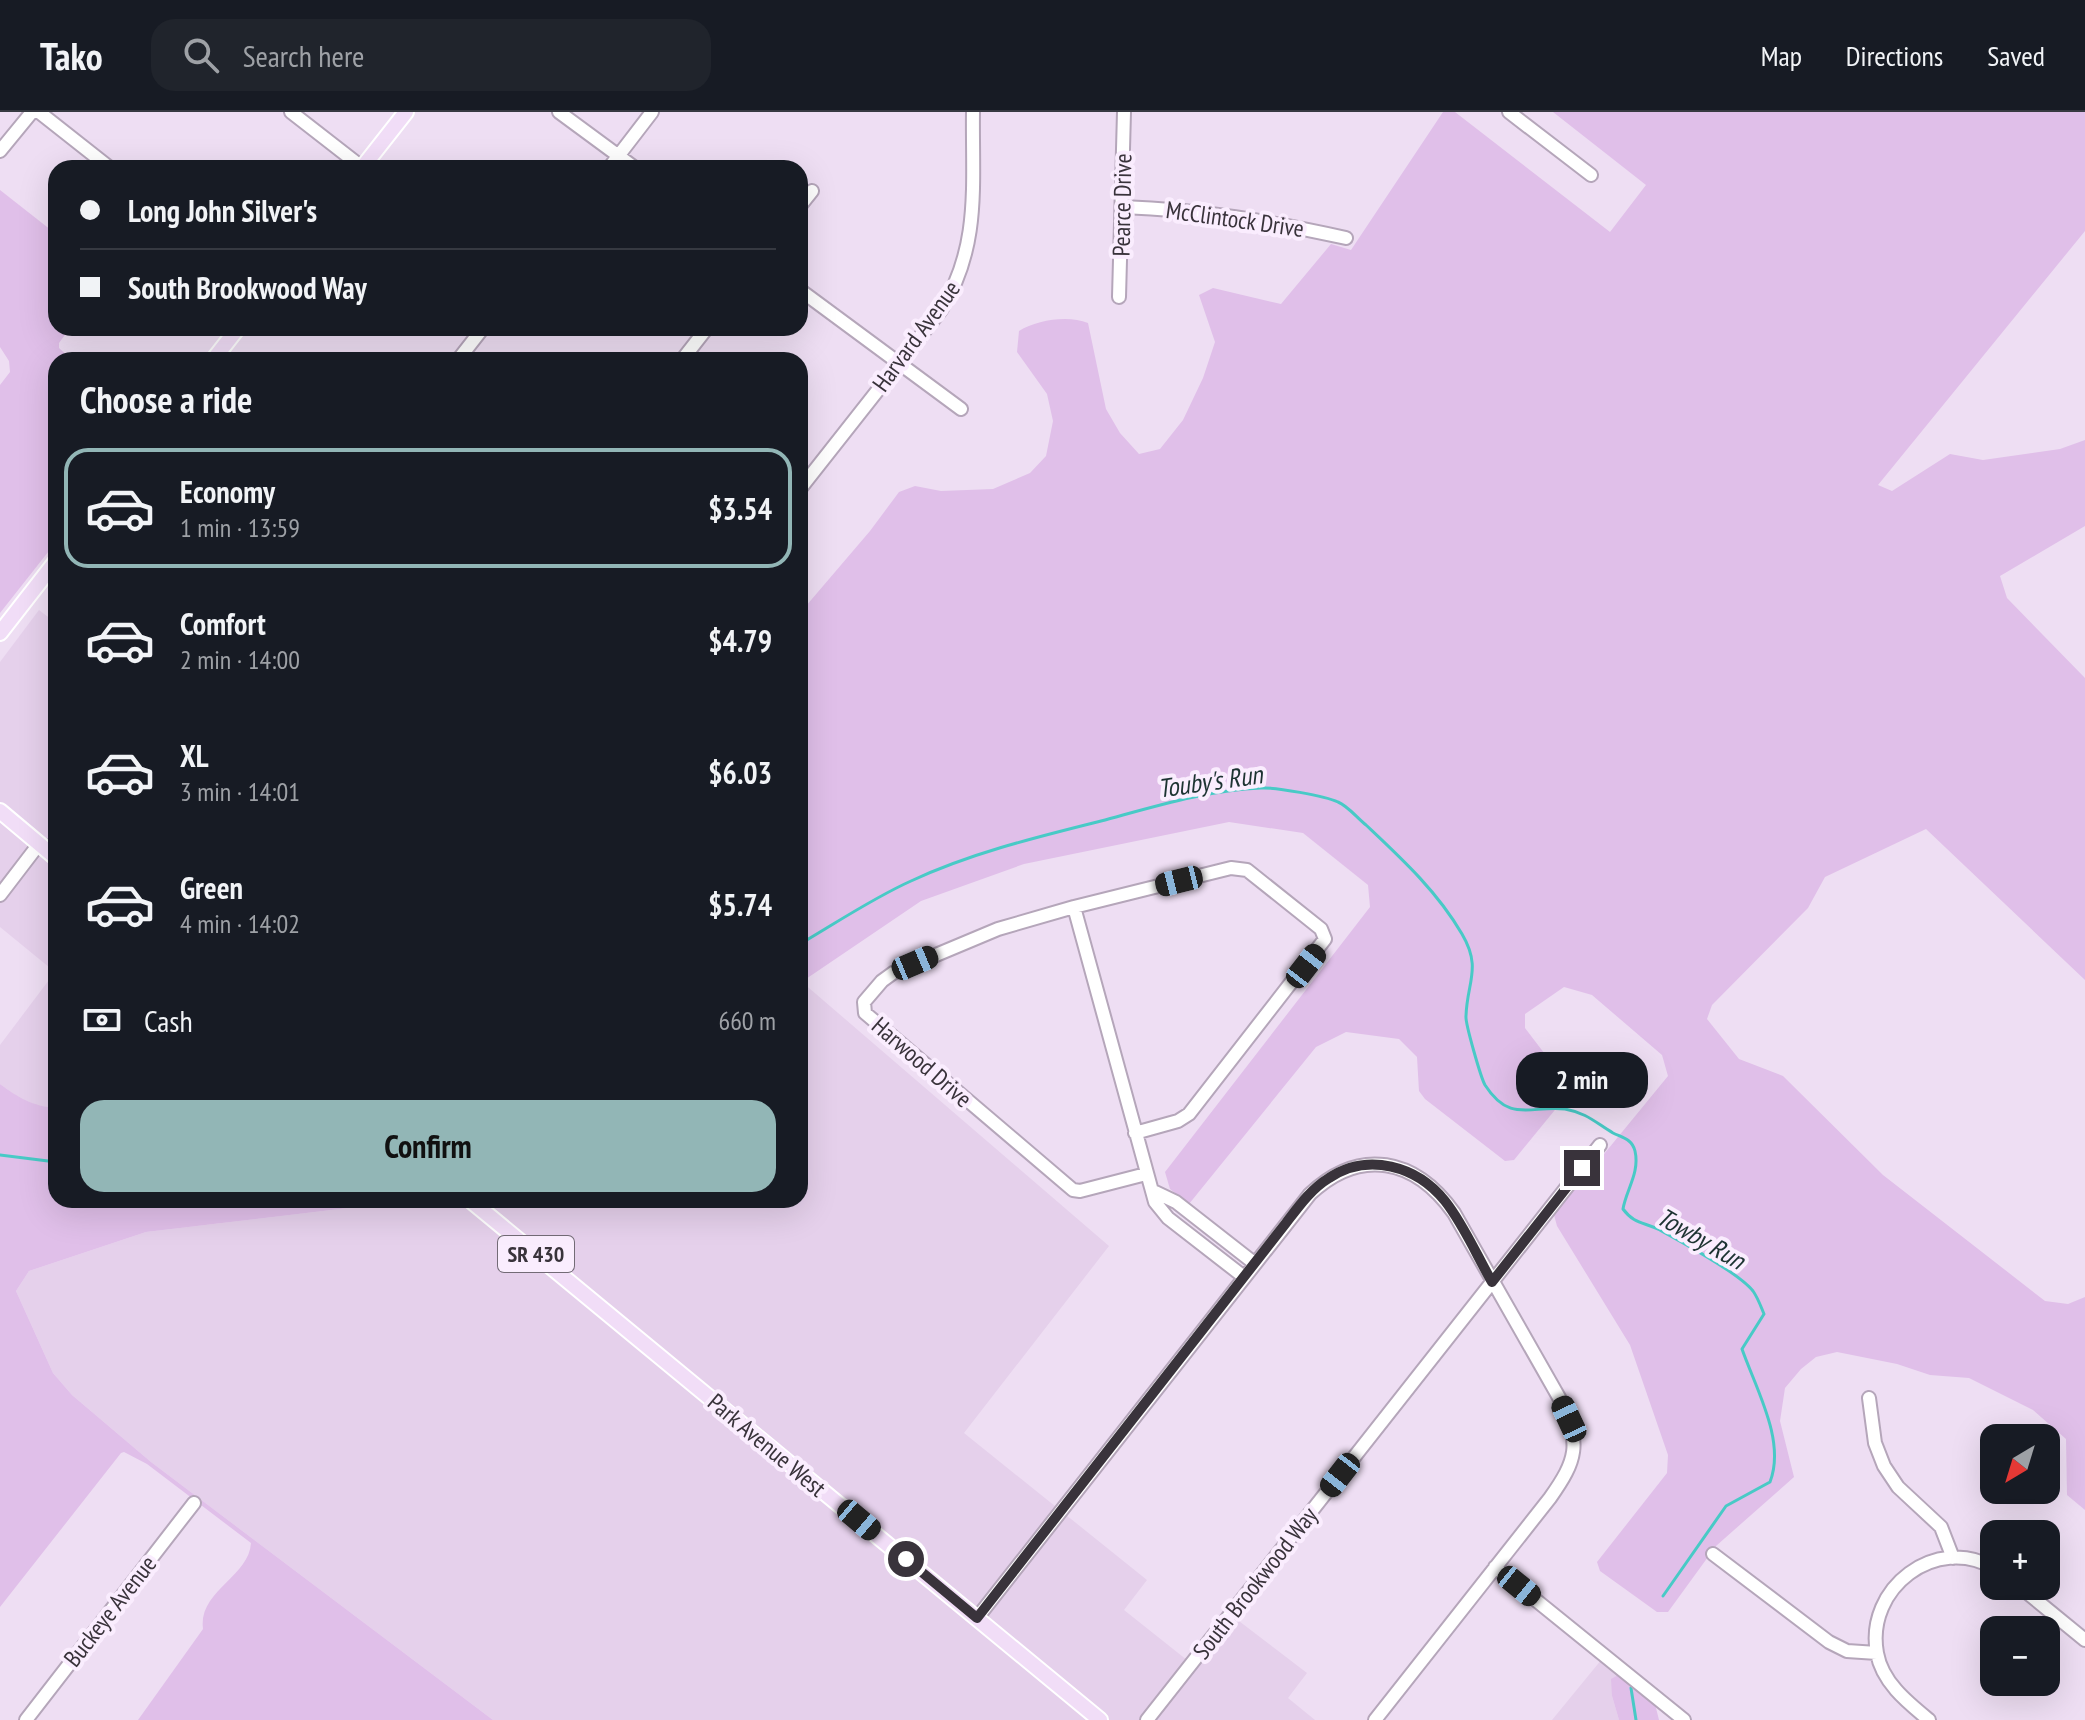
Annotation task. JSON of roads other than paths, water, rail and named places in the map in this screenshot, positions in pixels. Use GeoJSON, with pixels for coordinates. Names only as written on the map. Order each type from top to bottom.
{"type":"FeatureCollection","features":[{"type":"Feature","properties":{"kind":"main road"},"geometry":{"type":"LineString","coordinates":[[368,160],[406,112]]}},
{"type":"Feature","properties":{"kind":"main road"},"geometry":{"type":"LineString","coordinates":[[219,352],[232,336]]}},
{"type":"Feature","properties":{"kind":"main road"},"geometry":{"type":"LineString","coordinates":[[0,633],[48,571]]}},
{"type":"Feature","properties":{"kind":"main road"},"geometry":{"type":"LineString","coordinates":[[0,811],[48,847]]}},
{"type":"Feature","properties":{"kind":"main road","name":"Park Avenue West"},"geometry":{"type":"LineString","coordinates":[[480,1208],[1100,1720]]}},
{"type":"Feature","properties":{"kind":"street"},"geometry":{"type":"LineString","coordinates":[[0,151],[32,112]]}},
{"type":"Feature","properties":{"kind":"street"},"geometry":{"type":"LineString","coordinates":[[39,112],[100,160]]}},
{"type":"Feature","properties":{"kind":"street"},"geometry":{"type":"LineString","coordinates":[[291,112],[352,160]]}},
{"type":"Feature","properties":{"kind":"street"},"geometry":{"type":"LineString","coordinates":[[559,112],[624,160]]}},
{"type":"Feature","properties":{"kind":"street"},"geometry":{"type":"LineString","coordinates":[[615,160],[652,112]]}},
{"type":"Feature","properties":{"kind":"street","name":"Harvard Avenue"},"geometry":{"type":"LineString","coordinates":[[808,479],[945,303],[957,283],[967,255],[972,220],[973,112]]}},
{"type":"Feature","properties":{"kind":"street","name":"Pearce Drive"},"geometry":{"type":"LineString","coordinates":[[1119,297],[1124,112]]}},
{"type":"Feature","properties":{"kind":"street"},"geometry":{"type":"LineString","coordinates":[[1509,112],[1591,175]]}},
{"type":"Feature","properties":{"kind":"street"},"geometry":{"type":"LineString","coordinates":[[808,196],[812,191]]}},
{"type":"Feature","properties":{"kind":"street","name":"McClintock Drive"},"geometry":{"type":"LineString","coordinates":[[1123,207],[1194,210],[1240,216],[1346,238]]}},
{"type":"Feature","properties":{"kind":"street"},"geometry":{"type":"LineString","coordinates":[[808,296],[961,409]]}},
{"type":"Feature","properties":{"kind":"street"},"geometry":{"type":"LineString","coordinates":[[464,352],[477,336]]}},
{"type":"Feature","properties":{"kind":"street"},"geometry":{"type":"LineString","coordinates":[[688,352],[701,336]]}},
{"type":"Feature","properties":{"kind":"street"},"geometry":{"type":"LineString","coordinates":[[0,895],[48,850]]}},
{"type":"Feature","properties":{"kind":"street","name":"Harwood Drive"},"geometry":{"type":"LineString","coordinates":[[1135,1133],[1178,1121],[1189,1114],[1322,944],[1325,934],[1247,870],[1240,868],[1074,907],[982,935],[893,973],[864,1002],[865,1013],[1073,1190],[1080,1191],[1146,1174]]}},
{"type":"Feature","properties":{"kind":"street"},"geometry":{"type":"LineString","coordinates":[[1074,907],[1155,1202],[1168,1218],[1244,1277]]}},
{"type":"Feature","properties":{"kind":"street","name":"South Brookwood Way"},"geometry":{"type":"LineString","coordinates":[[1147,1720],[1600,1145]]}},
{"type":"Feature","properties":{"kind":"street"},"geometry":{"type":"LineString","coordinates":[[977,1618],[1254,1263],[1318,1186],[1353,1167],[1391,1166],[1413,1174],[1444,1200],[1561,1401],[1575,1442],[1572,1465],[1565,1476],[1375,1720]]}},
{"type":"Feature","properties":{"kind":"street"},"geometry":{"type":"LineString","coordinates":[[1153,1191],[1176,1202],[1254,1263]]}},
{"type":"Feature","properties":{"kind":"street"},"geometry":{"type":"LineString","coordinates":[[1869,1398],[1875,1443],[1884,1466],[1898,1487],[1941,1527],[1953,1558]]}},
{"type":"Feature","properties":{"kind":"street","name":"Buckeye Avenue"},"geometry":{"type":"LineString","coordinates":[[26,1720],[194,1503]]}},
{"type":"Feature","properties":{"kind":"street"},"geometry":{"type":"LineString","coordinates":[[1713,1554],[1829,1642],[1847,1651],[1877,1653]]}},
{"type":"Feature","properties":{"kind":"street"},"geometry":{"type":"LineString","coordinates":[[1929,1720],[1888,1681],[1877,1653],[1876,1626],[1890,1592],[1907,1573],[1919,1566],[1953,1558],[1980,1561]]}},
{"type":"Feature","properties":{"kind":"street"},"geometry":{"type":"LineString","coordinates":[[1495,1567],[1684,1720]]}},
{"type":"Feature","properties":{"kind":"street"},"geometry":{"type":"LineString","coordinates":[[2036,1600],[2085,1640]]}},
{"type":"Feature","properties":{"kind":"waterway","name":"Touby's Run"},"geometry":{"type":"LineString","coordinates":[[808,939],[883,895],[957,862],[1160,805],[1221,792],[1261,788],[1312,795],[1345,806],[1418,876],[1462,934],[1472,966],[1466,1021],[1483,1080],[1494,1097],[1512,1109],[1573,1111],[1629,1141],[1634,1147],[1636,1167],[1623,1209],[1635,1220],[1670,1235],[1736,1276],[1753,1291],[1764,1314],[1742,1349],[1772,1432],[1774,1466],[1770,1482],[1726,1506],[1663,1596]]}},
{"type":"Feature","properties":{"kind":"waterway","name":"Touby's Run"},"geometry":{"type":"LineString","coordinates":[[0,1155],[48,1161]]}},
{"type":"Feature","properties":{"kind":"waterway","name":"Towby Run"},"geometry":{"type":"LineString","coordinates":[[1631,1688],[1636,1720]]}}]}
